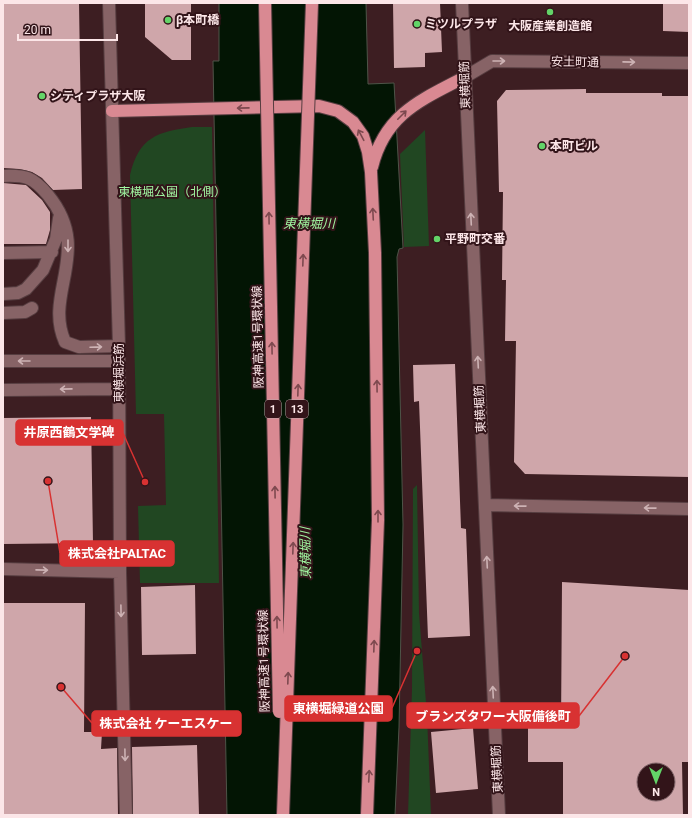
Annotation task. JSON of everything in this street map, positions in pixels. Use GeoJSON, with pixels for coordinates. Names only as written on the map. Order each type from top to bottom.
{"type":"FeatureCollection","features":[{"type":"Feature","properties":{"kind":"highway","name":"阪神高速1号環状線"},"geometry":{"type":"LineString","coordinates":[[265,3],[282,815]]}},
{"type":"Feature","properties":{"kind":"highway","name":"13"},"geometry":{"type":"LineString","coordinates":[[282,815],[312,3]]}},
{"type":"Feature","properties":{"kind":"highway"},"geometry":{"type":"LineString","coordinates":[[371,172],[379,147],[394,124],[413,105],[465,77]]}},
{"type":"Feature","properties":{"kind":"highway"},"geometry":{"type":"LineString","coordinates":[[112,111],[318,106],[338,111],[353,122],[363,136],[368,152],[371,172],[375,253],[378,520],[367,815]]}},
{"type":"Feature","properties":{"kind":"street","name":"東横堀浜筋"},"geometry":{"type":"LineString","coordinates":[[108,3],[119,346],[120,572],[126,815]]}},
{"type":"Feature","properties":{"kind":"street","name":"東横堀筋"},"geometry":{"type":"LineString","coordinates":[[462,3],[499,815]]}},
{"type":"Feature","properties":{"kind":"street","name":"安土町通"},"geometry":{"type":"LineString","coordinates":[[465,77],[492,61],[689,63]]}},
{"type":"Feature","properties":{"kind":"street"},"geometry":{"type":"LineString","coordinates":[[3,176],[22,175],[38,184],[60,212],[68,239],[68,259],[59,312],[59,329],[65,342],[79,348],[119,346]]}},
{"type":"Feature","properties":{"kind":"street"},"geometry":{"type":"LineString","coordinates":[[3,294],[18,293],[26,290],[43,270],[52,252],[56,239],[60,212]]}},
{"type":"Feature","properties":{"kind":"street"},"geometry":{"type":"LineString","coordinates":[[3,253],[52,252]]}},
{"type":"Feature","properties":{"kind":"street"},"geometry":{"type":"LineString","coordinates":[[3,313],[25,312],[32,308]]}},
{"type":"Feature","properties":{"kind":"street"},"geometry":{"type":"LineString","coordinates":[[3,361],[119,361]]}},
{"type":"Feature","properties":{"kind":"street"},"geometry":{"type":"LineString","coordinates":[[3,390],[119,388]]}},
{"type":"Feature","properties":{"kind":"street"},"geometry":{"type":"LineString","coordinates":[[485,505],[689,509]]}},
{"type":"Feature","properties":{"kind":"street"},"geometry":{"type":"LineString","coordinates":[[3,570],[120,572]]}},
{"type":"Feature","properties":{"kind":"green space","name":"東横堀公園（北側）"},"geometry":{"type":"Polygon","coordinates":[[[192,127],[212,127],[219,583],[140,583],[138,506],[166,505],[164,414],[136,414],[130,175],[134,162],[144,144],[159,134],[192,127]]]}},
{"type":"Feature","properties":{"kind":"green space"},"geometry":{"type":"Polygon","coordinates":[[[425,130],[429,246],[404,247],[400,154],[425,130]]]}},
{"type":"Feature","properties":{"kind":"green space"},"geometry":{"type":"Polygon","coordinates":[[[417,485],[419,613],[427,715],[431,815],[408,815],[412,689],[413,489],[417,485]]]}},
{"type":"Feature","properties":{"kind":"water","name":"東横堀川"},"geometry":{"type":"Polygon","coordinates":[[[219,3],[366,3],[368,84],[394,83],[403,248],[399,249],[397,257],[403,525],[399,727],[395,815],[227,815],[213,61],[219,61],[219,3]]]}},
{"type":"Feature","properties":{"kind":"building","name":"シティプラザ大阪"},"geometry":{"type":"Polygon","coordinates":[[[3,3],[79,3],[82,189],[53,190],[42,178],[32,172],[3,168],[3,3]]]}},
{"type":"Feature","properties":{"kind":"building","name":"β本町橋"},"geometry":{"type":"Polygon","coordinates":[[[145,3],[191,3],[191,60],[172,60],[145,37],[145,3]]]}},
{"type":"Feature","properties":{"kind":"building","name":"ミツルプラザ"},"geometry":{"type":"Polygon","coordinates":[[[393,3],[440,3],[442,52],[425,53],[425,67],[394,68],[393,3]]]}},
{"type":"Feature","properties":{"kind":"building"},"geometry":{"type":"Polygon","coordinates":[[[663,3],[689,3],[689,32],[663,31],[663,3]]]}},
{"type":"Feature","properties":{"kind":"building"},"geometry":{"type":"Polygon","coordinates":[[[586,89],[586,93],[662,93],[662,96],[689,96],[689,477],[525,474],[514,462],[516,341],[505,341],[506,280],[502,280],[503,192],[499,192],[497,101],[506,90],[586,89]]]}},
{"type":"Feature","properties":{"kind":"building"},"geometry":{"type":"Polygon","coordinates":[[[3,183],[26,185],[42,200],[50,212],[50,230],[46,244],[3,244],[3,183]]]}},
{"type":"Feature","properties":{"kind":"building"},"geometry":{"type":"Polygon","coordinates":[[[455,364],[461,528],[466,529],[470,636],[428,638],[419,401],[414,402],[413,365],[455,364]]]}},
{"type":"Feature","properties":{"kind":"building"},"geometry":{"type":"Polygon","coordinates":[[[91,417],[93,543],[3,544],[3,418],[91,417]]]}},
{"type":"Feature","properties":{"kind":"building"},"geometry":{"type":"Polygon","coordinates":[[[562,582],[689,590],[689,762],[682,762],[683,815],[563,815],[563,762],[528,762],[528,728],[561,728],[562,582]]]}},
{"type":"Feature","properties":{"kind":"building"},"geometry":{"type":"Polygon","coordinates":[[[195,585],[196,654],[142,655],[141,587],[195,585]]]}},
{"type":"Feature","properties":{"kind":"building"},"geometry":{"type":"Polygon","coordinates":[[[3,603],[85,603],[84,732],[102,732],[101,749],[117,748],[118,815],[3,815],[3,603]]]}},
{"type":"Feature","properties":{"kind":"building"},"geometry":{"type":"Polygon","coordinates":[[[473,728],[478,789],[436,793],[431,732],[473,728]]]}},
{"type":"Feature","properties":{"kind":"building"},"geometry":{"type":"Polygon","coordinates":[[[197,745],[199,815],[133,815],[132,747],[197,745]]]}},
{"type":"Feature","properties":{"kind":"place","name":"大阪産業創造館"},"geometry":{"type":"Point","coordinates":[550,12]}},
{"type":"Feature","properties":{"kind":"place","name":"β本町橋"},"geometry":{"type":"Point","coordinates":[168,20]}},
{"type":"Feature","properties":{"kind":"place","name":"ミツルプラザ"},"geometry":{"type":"Point","coordinates":[417,24]}},
{"type":"Feature","properties":{"kind":"place","name":"シティプラザ大阪"},"geometry":{"type":"Point","coordinates":[42,96]}},
{"type":"Feature","properties":{"kind":"place","name":"本町ビル"},"geometry":{"type":"Point","coordinates":[542,146]}},
{"type":"Feature","properties":{"kind":"place","name":"平野町交番"},"geometry":{"type":"Point","coordinates":[437,239]}},
{"type":"Feature","properties":{"kind":"place","name":"株式会社PALTAC"},"geometry":{"type":"Point","coordinates":[48,481]}},
{"type":"Feature","properties":{"kind":"place","name":"井原西鶴文学碑"},"geometry":{"type":"Point","coordinates":[145,482]}},
{"type":"Feature","properties":{"kind":"place","name":"東横堀緑道公園"},"geometry":{"type":"Point","coordinates":[417,651]}},
{"type":"Feature","properties":{"kind":"place","name":"ブランズタワー大阪備後町"},"geometry":{"type":"Point","coordinates":[625,656]}},
{"type":"Feature","properties":{"kind":"place","name":"株式会社 ケーエスケー"},"geometry":{"type":"Point","coordinates":[61,687]}}]}
